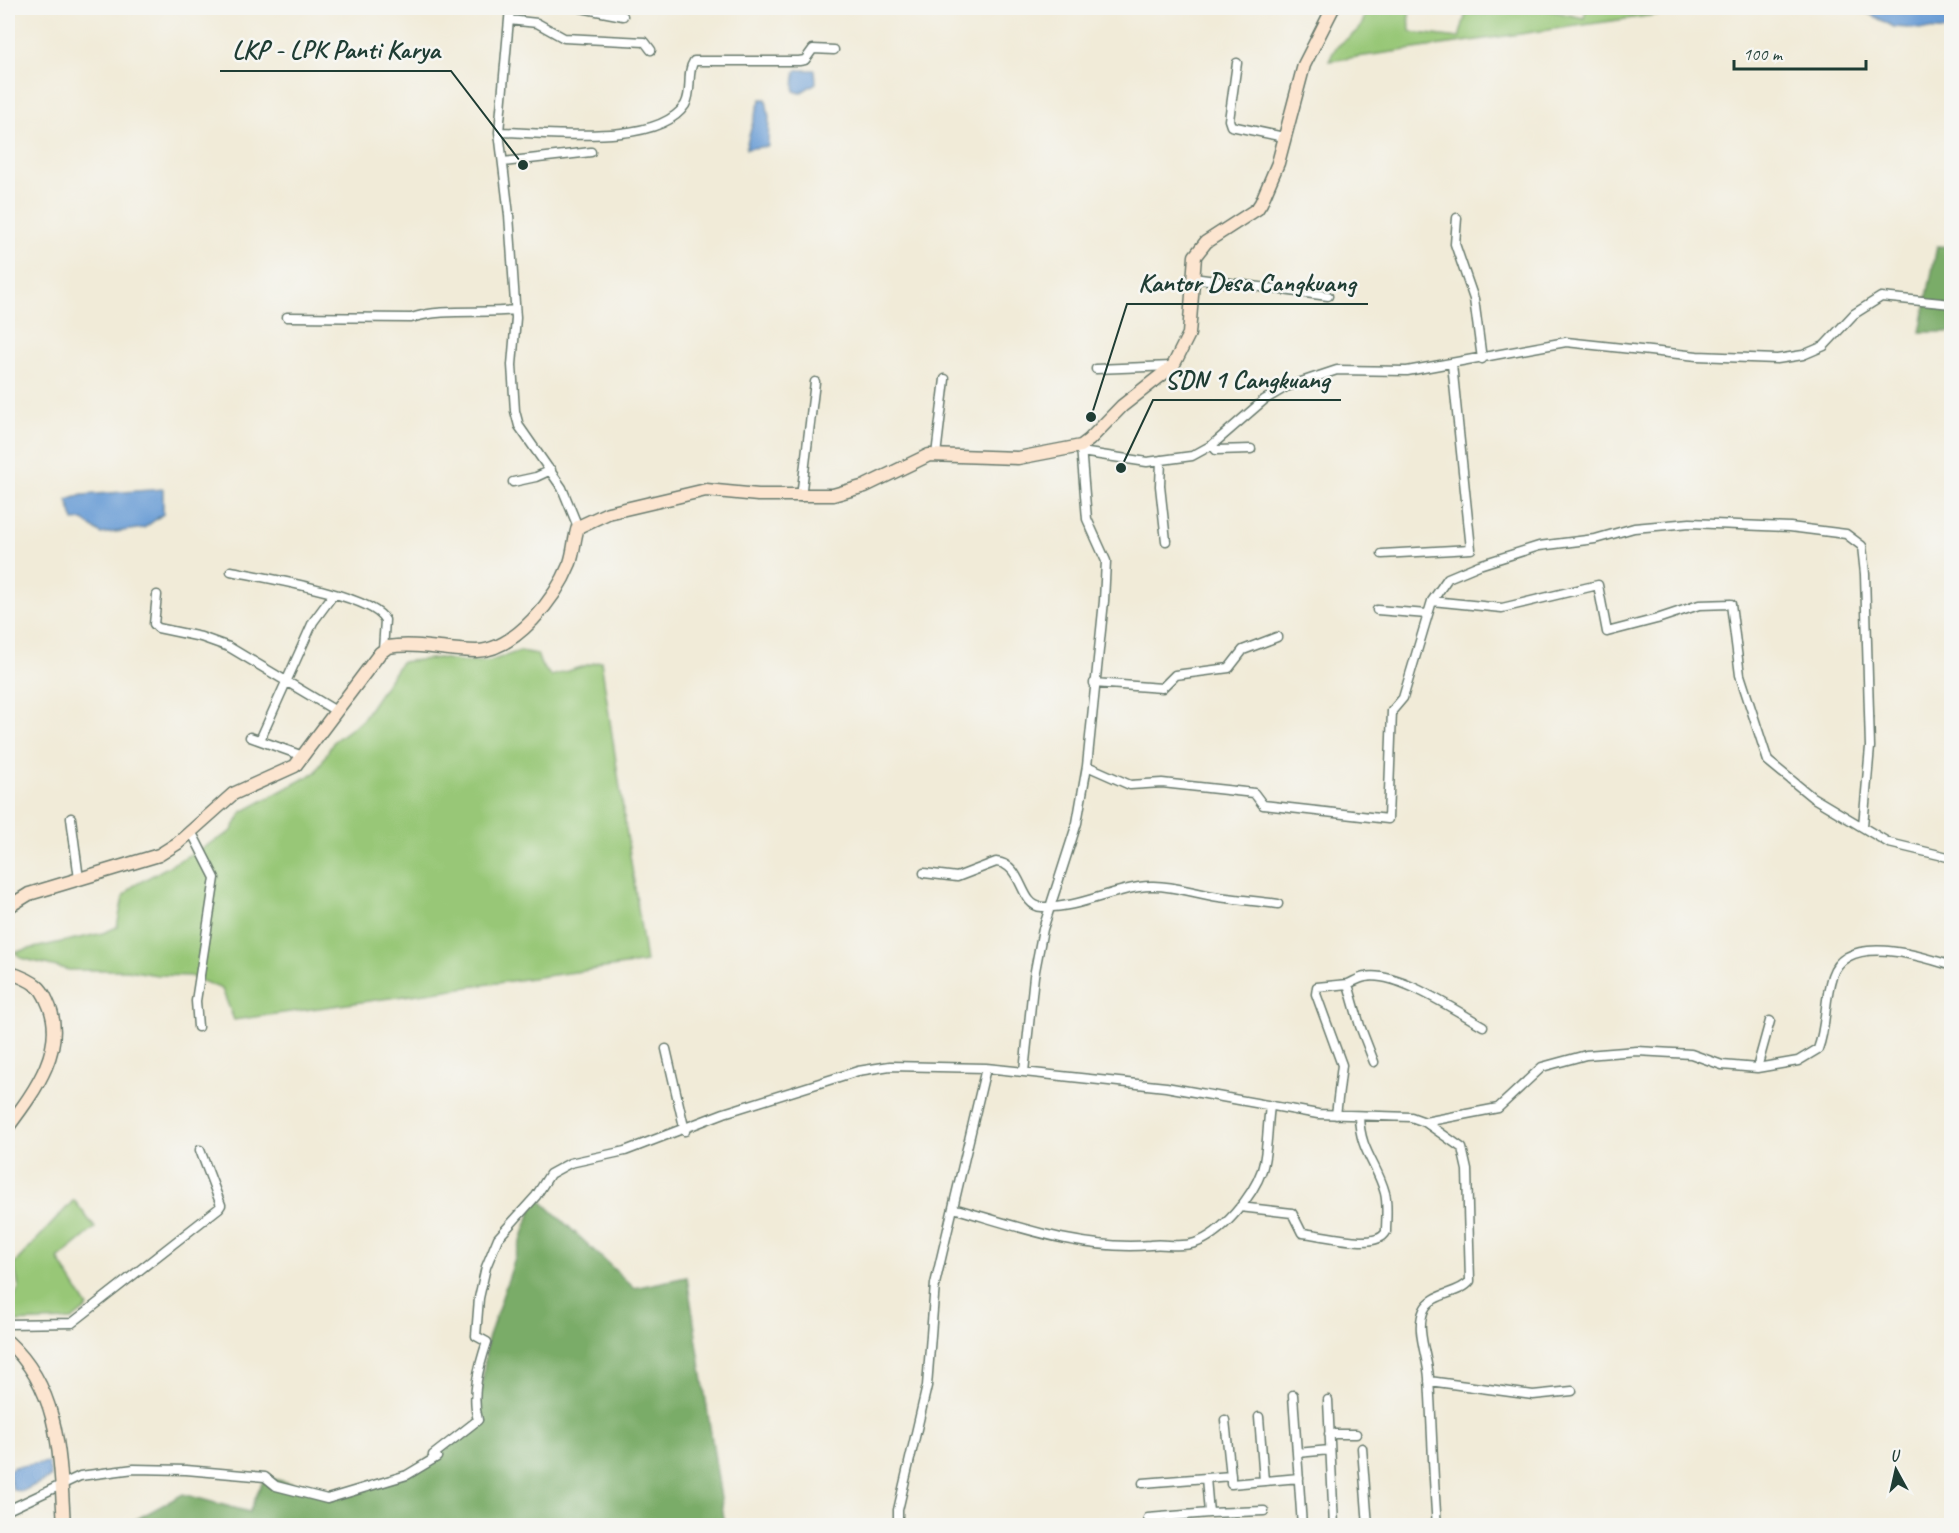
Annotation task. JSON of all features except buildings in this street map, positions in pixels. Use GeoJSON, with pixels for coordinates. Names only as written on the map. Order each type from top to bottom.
{"type":"FeatureCollection","features":[{"type":"Feature","properties":{"kind":"street"},"geometry":{"type":"LineString","coordinates":[[383,650],[396,646],[475,651],[503,646],[526,627],[558,586],[569,564],[578,528],[551,470],[516,418],[512,366],[516,333],[515,310],[499,132],[510,8]]}},
{"type":"Feature","properties":{"kind":"street"},"geometry":{"type":"LineString","coordinates":[[581,8],[604,10],[623,16]]}},
{"type":"Feature","properties":{"kind":"street"},"geometry":{"type":"LineString","coordinates":[[1024,1072],[1034,976],[1043,929],[1077,823],[1087,766],[1104,601],[1106,561],[1087,519],[1081,449],[1122,406],[1173,366],[1189,334],[1195,256],[1200,248],[1258,207],[1278,163],[1304,65],[1333,8]]}},
{"type":"Feature","properties":{"kind":"street"},"geometry":{"type":"LineString","coordinates":[[509,20],[537,23],[564,38],[645,42],[651,50]]}},
{"type":"Feature","properties":{"kind":"street"},"geometry":{"type":"LineString","coordinates":[[499,132],[593,134],[636,131],[665,122],[678,114],[689,93],[694,60],[799,61],[805,60],[813,49],[834,50]]}},
{"type":"Feature","properties":{"kind":"street"},"geometry":{"type":"LineString","coordinates":[[1237,63],[1229,120],[1231,126],[1284,137]]}},
{"type":"Feature","properties":{"kind":"street"},"geometry":{"type":"LineString","coordinates":[[503,162],[591,152]]}},
{"type":"Feature","properties":{"kind":"street"},"geometry":{"type":"LineString","coordinates":[[1457,218],[1455,244],[1474,299],[1482,359]]}},
{"type":"Feature","properties":{"kind":"street"},"geometry":{"type":"LineString","coordinates":[[1193,278],[1329,297]]}},
{"type":"Feature","properties":{"kind":"street"},"geometry":{"type":"LineString","coordinates":[[578,528],[608,513],[706,490],[801,497],[833,495],[865,486],[921,458],[936,455],[1018,458],[1081,449],[1146,462],[1192,456],[1212,445],[1264,400],[1286,387],[1337,370],[1407,371],[1566,342],[1697,357],[1777,359],[1803,355],[1824,346],[1854,314],[1881,297],[1952,304]]}},
{"type":"Feature","properties":{"kind":"street"},"geometry":{"type":"LineString","coordinates":[[287,317],[411,318],[430,313],[487,313],[515,310]]}},
{"type":"Feature","properties":{"kind":"street"},"geometry":{"type":"LineString","coordinates":[[1382,554],[1471,549],[1452,364]]}},
{"type":"Feature","properties":{"kind":"street"},"geometry":{"type":"LineString","coordinates":[[1096,369],[1173,366]]}},
{"type":"Feature","properties":{"kind":"street"},"geometry":{"type":"LineString","coordinates":[[936,455],[945,379]]}},
{"type":"Feature","properties":{"kind":"street"},"geometry":{"type":"LineString","coordinates":[[801,497],[815,382]]}},
{"type":"Feature","properties":{"kind":"street"},"geometry":{"type":"LineString","coordinates":[[1212,445],[1216,450],[1251,449]]}},
{"type":"Feature","properties":{"kind":"street"},"geometry":{"type":"LineString","coordinates":[[1161,460],[1160,486],[1166,541]]}},
{"type":"Feature","properties":{"kind":"street"},"geometry":{"type":"LineString","coordinates":[[513,482],[536,477],[551,470]]}},
{"type":"Feature","properties":{"kind":"street"},"geometry":{"type":"LineString","coordinates":[[1087,766],[1130,785],[1161,783],[1254,793],[1263,805],[1388,819],[1390,717],[1402,698],[1432,601],[1448,578],[1539,546],[1595,539],[1634,528],[1690,523],[1790,527],[1846,534],[1862,546],[1866,574],[1870,773],[1863,826]]}},
{"type":"Feature","properties":{"kind":"street"},"geometry":{"type":"LineString","coordinates":[[8,907],[29,894],[159,855],[191,831],[233,794],[295,766],[383,650],[385,620],[383,615],[368,605],[304,586],[231,572]]}},
{"type":"Feature","properties":{"kind":"street"},"geometry":{"type":"LineString","coordinates":[[1432,601],[1502,608],[1598,585],[1607,632],[1657,620],[1699,604],[1731,604],[1740,675],[1768,761],[1812,797],[1889,843],[1952,858]]}},
{"type":"Feature","properties":{"kind":"street"},"geometry":{"type":"LineString","coordinates":[[260,741],[313,622],[333,595]]}},
{"type":"Feature","properties":{"kind":"street"},"geometry":{"type":"LineString","coordinates":[[157,596],[154,624],[158,628],[217,641],[336,711]]}},
{"type":"Feature","properties":{"kind":"street"},"geometry":{"type":"LineString","coordinates":[[1377,610],[1427,614]]}},
{"type":"Feature","properties":{"kind":"street"},"geometry":{"type":"LineString","coordinates":[[1094,683],[1162,688],[1175,675],[1229,668],[1243,650],[1277,637]]}},
{"type":"Feature","properties":{"kind":"street"},"geometry":{"type":"LineString","coordinates":[[250,737],[303,756]]}},
{"type":"Feature","properties":{"kind":"street"},"geometry":{"type":"LineString","coordinates":[[71,818],[79,879]]}},
{"type":"Feature","properties":{"kind":"street"},"geometry":{"type":"LineString","coordinates":[[191,831],[215,878],[208,941],[198,982],[198,1027]]}},
{"type":"Feature","properties":{"kind":"street"},"geometry":{"type":"LineString","coordinates":[[924,873],[957,877],[996,862],[1002,862],[1015,873],[1031,903],[1040,907],[1153,886],[1278,904]]}},
{"type":"Feature","properties":{"kind":"street"},"geometry":{"type":"LineString","coordinates":[[1425,1122],[1498,1108],[1542,1067],[1586,1055],[1637,1051],[1691,1054],[1722,1065],[1757,1068],[1798,1060],[1818,1050],[1831,977],[1842,962],[1854,956],[1881,949],[1952,966]]}},
{"type":"Feature","properties":{"kind":"street"},"geometry":{"type":"LineString","coordinates":[[8,972],[37,986],[44,995],[54,1016],[56,1039],[41,1078],[8,1127]]}},
{"type":"Feature","properties":{"kind":"street"},"geometry":{"type":"LineString","coordinates":[[1336,1115],[1342,1065],[1316,991],[1321,985],[1348,984],[1365,976],[1394,981],[1416,990],[1483,1026]]}},
{"type":"Feature","properties":{"kind":"street"},"geometry":{"type":"LineString","coordinates":[[1348,984],[1360,1026],[1374,1062]]}},
{"type":"Feature","properties":{"kind":"street"},"geometry":{"type":"LineString","coordinates":[[1757,1068],[1770,1021]]}},
{"type":"Feature","properties":{"kind":"street"},"geometry":{"type":"LineString","coordinates":[[666,1049],[685,1131]]}},
{"type":"Feature","properties":{"kind":"street"},"geometry":{"type":"LineString","coordinates":[[8,1510],[62,1484],[94,1473],[186,1470],[265,1477],[276,1486],[327,1498],[406,1475],[437,1457],[433,1455],[478,1420],[475,1408],[478,1369],[487,1342],[477,1336],[479,1298],[486,1267],[498,1238],[536,1196],[550,1174],[570,1163],[625,1151],[685,1131],[741,1107],[858,1071],[890,1066],[986,1068],[1166,1087],[1270,1107],[1336,1115],[1411,1117],[1425,1122],[1462,1148],[1470,1277],[1466,1286],[1432,1300],[1424,1311],[1422,1332],[1429,1381],[1437,1526]]}},
{"type":"Feature","properties":{"kind":"street"},"geometry":{"type":"LineString","coordinates":[[898,1526],[898,1510],[927,1386],[935,1284],[986,1068]]}},
{"type":"Feature","properties":{"kind":"street"},"geometry":{"type":"LineString","coordinates":[[953,1208],[1058,1238],[1097,1245],[1137,1247],[1196,1243],[1219,1229],[1240,1207],[1262,1170],[1270,1107]]}},
{"type":"Feature","properties":{"kind":"street"},"geometry":{"type":"LineString","coordinates":[[1240,1207],[1292,1213],[1302,1233],[1357,1241],[1377,1241],[1384,1237],[1386,1232],[1385,1193],[1364,1149],[1360,1136],[1359,1116]]}},
{"type":"Feature","properties":{"kind":"street"},"geometry":{"type":"LineString","coordinates":[[8,1324],[72,1323],[219,1208],[221,1205],[201,1150]]}},
{"type":"Feature","properties":{"kind":"street"},"geometry":{"type":"LineString","coordinates":[[8,1342],[35,1373],[44,1389],[56,1430],[64,1526]]}},
{"type":"Feature","properties":{"kind":"street"},"geometry":{"type":"LineString","coordinates":[[1429,1381],[1533,1395],[1572,1391]]}},
{"type":"Feature","properties":{"kind":"street"},"geometry":{"type":"LineString","coordinates":[[1293,1395],[1302,1526]]}},
{"type":"Feature","properties":{"kind":"street"},"geometry":{"type":"LineString","coordinates":[[1328,1400],[1334,1526]]}},
{"type":"Feature","properties":{"kind":"street"},"geometry":{"type":"LineString","coordinates":[[1259,1417],[1264,1481]]}},
{"type":"Feature","properties":{"kind":"street"},"geometry":{"type":"LineString","coordinates":[[1226,1420],[1231,1484],[1299,1478]]}},
{"type":"Feature","properties":{"kind":"street"},"geometry":{"type":"LineString","coordinates":[[1329,1434],[1356,1434]]}},
{"type":"Feature","properties":{"kind":"street"},"geometry":{"type":"LineString","coordinates":[[1362,1448],[1368,1526]]}},
{"type":"Feature","properties":{"kind":"street"},"geometry":{"type":"LineString","coordinates":[[1297,1453],[1330,1450]]}},
{"type":"Feature","properties":{"kind":"street"},"geometry":{"type":"LineString","coordinates":[[1143,1484],[1231,1476]]}},
{"type":"Feature","properties":{"kind":"street"},"geometry":{"type":"LineString","coordinates":[[1206,1478],[1209,1513]]}},
{"type":"Feature","properties":{"kind":"street"},"geometry":{"type":"LineString","coordinates":[[1148,1518],[1264,1511]]}},
{"type":"Feature","properties":{"kind":"green space"},"geometry":{"type":"Polygon","coordinates":[[[1364,8],[1409,8],[1410,32],[1459,38],[1466,13],[1495,13],[1496,8],[1539,8],[1584,18],[1586,8],[1704,8],[1329,61],[1336,48],[1360,28],[1363,23],[1364,8]]]}},
{"type":"Feature","properties":{"kind":"green space"},"geometry":{"type":"Polygon","coordinates":[[[1937,246],[1951,247],[1951,332],[1920,332],[1937,246]]]}},
{"type":"Feature","properties":{"kind":"green space"},"geometry":{"type":"Polygon","coordinates":[[[520,651],[537,654],[541,665],[551,676],[601,661],[646,962],[234,1020],[222,989],[190,976],[157,975],[128,970],[69,970],[21,958],[15,952],[103,933],[117,927],[123,897],[133,886],[231,832],[242,812],[316,772],[334,741],[362,720],[401,662],[439,658],[466,662],[490,661],[520,651]]]}},
{"type":"Feature","properties":{"kind":"green space"},"geometry":{"type":"Polygon","coordinates":[[[536,1196],[634,1288],[687,1277],[725,1525],[124,1526],[183,1494],[249,1512],[265,1477],[343,1496],[407,1475],[478,1420],[487,1342],[536,1196]]]}},
{"type":"Feature","properties":{"kind":"green space"},"geometry":{"type":"Polygon","coordinates":[[[74,1200],[95,1228],[58,1259],[88,1307],[72,1320],[8,1322],[8,1311],[19,1288],[14,1264],[74,1200]]]}},
{"type":"Feature","properties":{"kind":"water"},"geometry":{"type":"Polygon","coordinates":[[[1866,8],[1951,8],[1951,31],[1894,27],[1866,12],[1866,8]]]}},
{"type":"Feature","properties":{"kind":"water"},"geometry":{"type":"Polygon","coordinates":[[[815,70],[816,83],[800,93],[794,91],[795,72],[815,70]]]}},
{"type":"Feature","properties":{"kind":"water"},"geometry":{"type":"Polygon","coordinates":[[[761,99],[766,99],[769,117],[768,146],[746,149],[752,124],[761,99]]]}},
{"type":"Feature","properties":{"kind":"water"},"geometry":{"type":"Polygon","coordinates":[[[163,489],[163,514],[144,528],[101,534],[83,520],[74,521],[67,500],[82,495],[163,489]]]}},
{"type":"Feature","properties":{"kind":"water"},"geometry":{"type":"Polygon","coordinates":[[[48,1462],[51,1477],[23,1491],[13,1490],[8,1471],[14,1467],[48,1462]]]}},
{"type":"Feature","properties":{"kind":"place","name":"LKP - LPK Panti Karya"},"geometry":{"type":"Point","coordinates":[523,165]}},
{"type":"Feature","properties":{"kind":"place","name":"Kantor Desa Cangkuang"},"geometry":{"type":"Point","coordinates":[1091,417]}},
{"type":"Feature","properties":{"kind":"place","name":"SDN 1 Cangkuang"},"geometry":{"type":"Point","coordinates":[1121,468]}}]}
